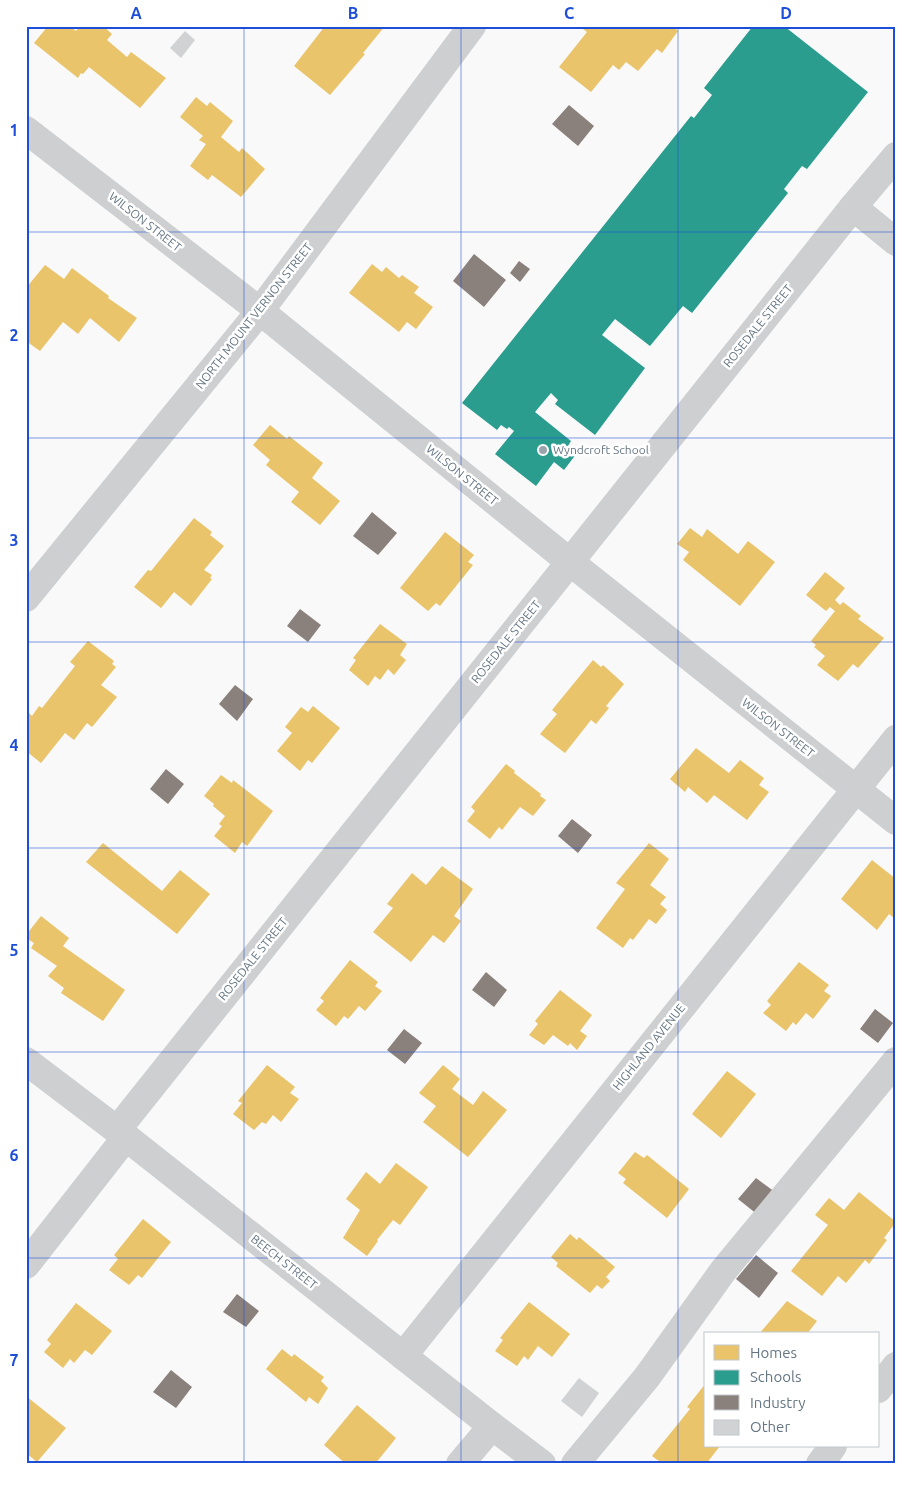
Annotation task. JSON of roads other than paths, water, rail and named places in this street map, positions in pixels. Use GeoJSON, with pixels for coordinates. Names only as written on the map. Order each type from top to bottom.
{"type":"FeatureCollection","features":[{"type":"Feature","properties":{"kind":"street","name":"NORTH MOUNT VERNON STREET"},"geometry":{"type":"LineString","coordinates":[[26,598],[260,311],[472,26]]}},
{"type":"Feature","properties":{"kind":"street","name":"WILSON STREET"},"geometry":{"type":"LineString","coordinates":[[26,130],[260,311],[570,562],[896,821]]}},
{"type":"Feature","properties":{"kind":"street","name":"ROSEDALE STREET"},"geometry":{"type":"LineString","coordinates":[[26,1265],[121,1134],[570,562],[853,207],[896,156]]}},
{"type":"Feature","properties":{"kind":"street"},"geometry":{"type":"LineString","coordinates":[[853,207],[896,242]]}},
{"type":"Feature","properties":{"kind":"street","name":"HIGHLAND AVENUE"},"geometry":{"type":"LineString","coordinates":[[403,1356],[896,738]]}},
{"type":"Feature","properties":{"kind":"street","name":"BEECH STREET"},"geometry":{"type":"LineString","coordinates":[[26,1061],[542,1464]]}},
{"type":"Feature","properties":{"kind":"street"},"geometry":{"type":"LineString","coordinates":[[575,1464],[647,1377],[723,1271],[896,1061]]}},
{"type":"Feature","properties":{"kind":"street"},"geometry":{"type":"LineString","coordinates":[[880,1386],[896,1366]]}},
{"type":"Feature","properties":{"kind":"street"},"geometry":{"type":"LineString","coordinates":[[460,1464],[492,1426]]}},
{"type":"Feature","properties":{"kind":"street"},"geometry":{"type":"LineString","coordinates":[[820,1464],[832,1448]]}},
{"type":"Feature","properties":{"kind":"place","name":"Wyndcroft School"},"geometry":{"type":"Point","coordinates":[543,450]}}]}
